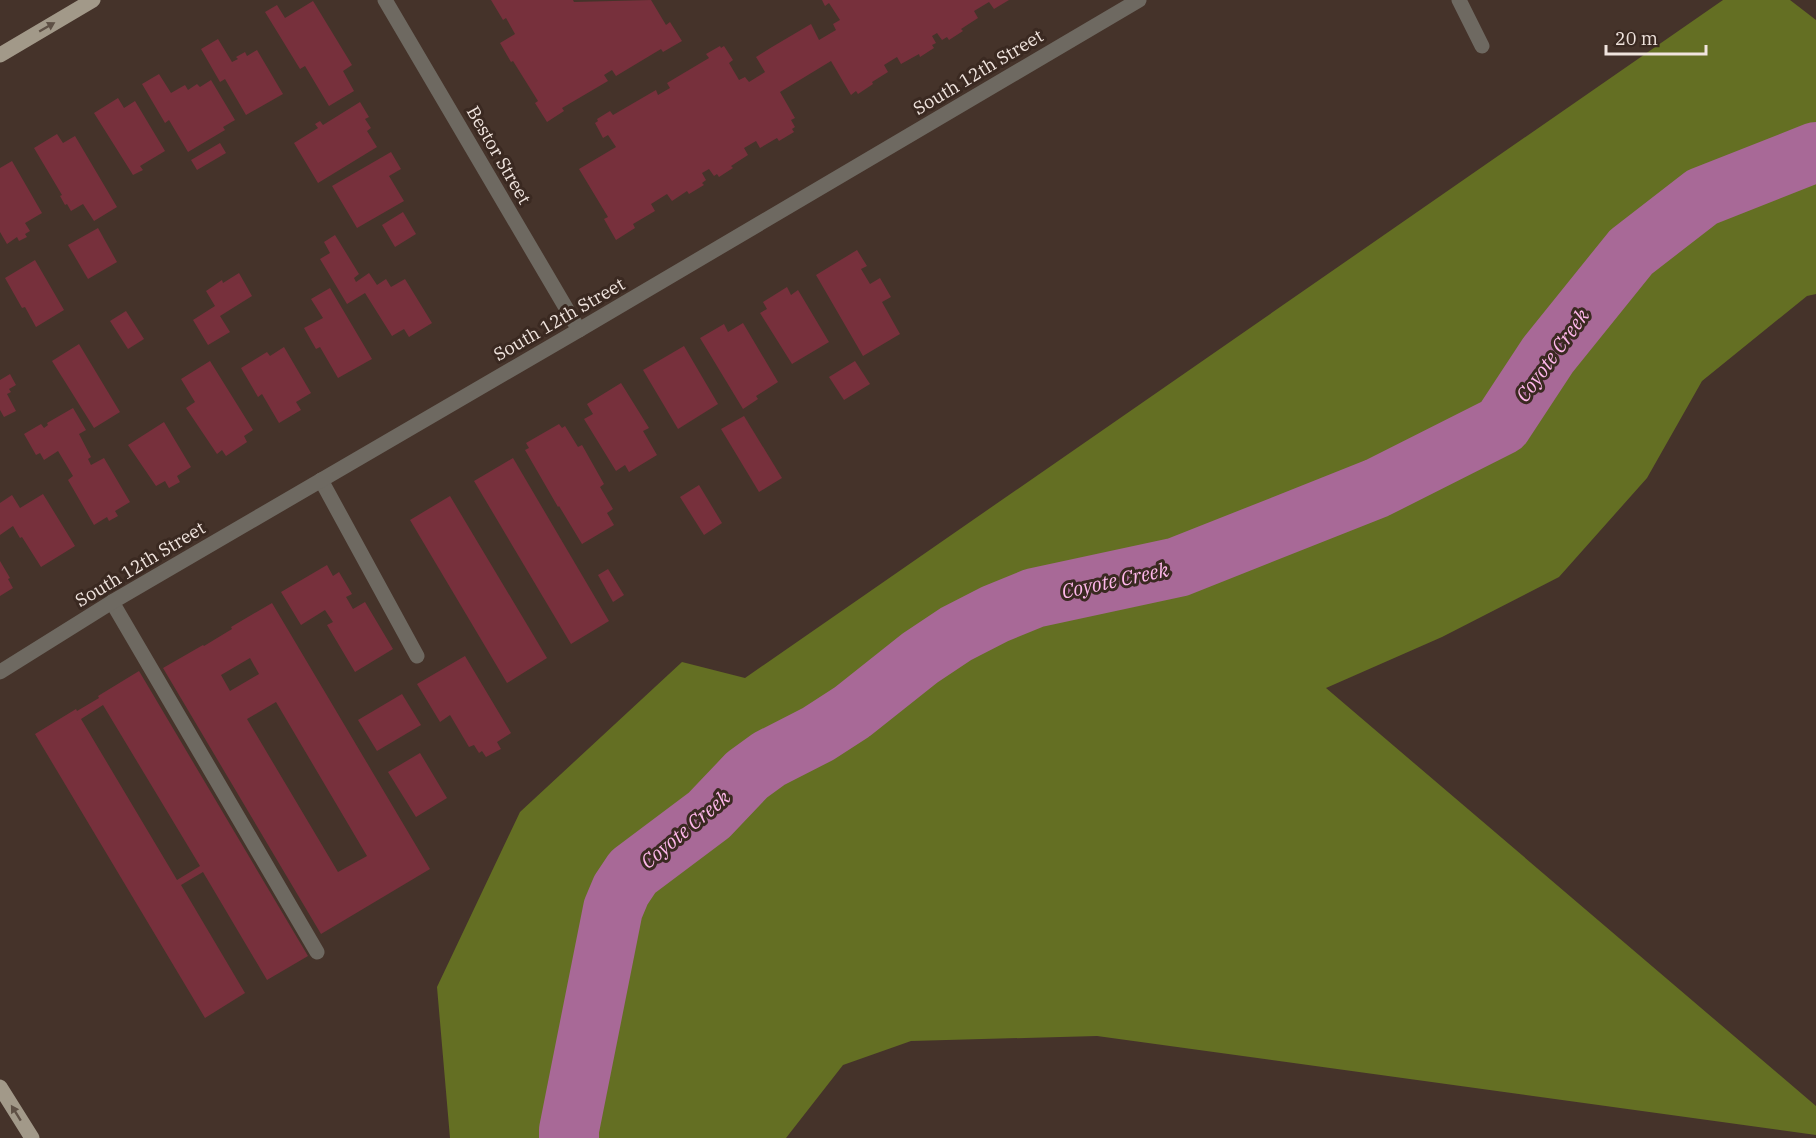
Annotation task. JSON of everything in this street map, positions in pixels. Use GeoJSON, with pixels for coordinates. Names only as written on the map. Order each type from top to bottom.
{"type":"FeatureCollection","features":[{"type":"Feature","properties":{"kind":"main road"},"geometry":{"type":"LineString","coordinates":[[0,55],[93,0]]}},
{"type":"Feature","properties":{"kind":"main road"},"geometry":{"type":"LineString","coordinates":[[0,1087],[32,1138]]}},
{"type":"Feature","properties":{"kind":"street","name":"Bestor Street"},"geometry":{"type":"LineString","coordinates":[[385,0],[579,330]]}},
{"type":"Feature","properties":{"kind":"street","name":"South 12th Street"},"geometry":{"type":"LineString","coordinates":[[0,672],[112,602],[1139,0]]}},
{"type":"Feature","properties":{"kind":"street"},"geometry":{"type":"LineString","coordinates":[[1459,0],[1482,46]]}},
{"type":"Feature","properties":{"kind":"street"},"geometry":{"type":"LineString","coordinates":[[321,480],[417,656]]}},
{"type":"Feature","properties":{"kind":"street"},"geometry":{"type":"LineString","coordinates":[[112,602],[317,952]]}},
{"type":"Feature","properties":{"kind":"green space"},"geometry":{"type":"Polygon","coordinates":[[[1723,0],[1790,0],[1816,20],[1816,294],[1807,296],[1702,381],[1647,478],[1559,577],[1442,637],[1326,688],[1816,1106],[1816,1135],[1097,1036],[911,1041],[843,1065],[786,1138],[450,1138],[437,987],[520,812],[682,662],[745,678],[1723,0]]]}},
{"type":"Feature","properties":{"kind":"building"},"geometry":{"type":"Polygon","coordinates":[[[491,0],[573,0],[574,2],[651,0],[666,25],[670,22],[682,41],[663,52],[661,49],[616,76],[612,70],[604,75],[608,81],[562,108],[564,111],[547,122],[535,103],[538,101],[500,43],[515,34],[506,18],[503,20],[491,0]]]}},
{"type":"Feature","properties":{"kind":"building"},"geometry":{"type":"Polygon","coordinates":[[[822,0],[1009,0],[994,9],[989,2],[974,11],[978,18],[949,40],[947,37],[942,40],[937,33],[932,36],[936,43],[932,45],[934,48],[920,57],[919,54],[901,64],[897,57],[884,65],[888,72],[858,94],[856,91],[851,95],[831,61],[780,92],[795,118],[791,120],[795,127],[792,129],[794,132],[779,141],[777,138],[760,148],[756,141],[744,148],[748,155],[731,166],[733,168],[719,177],[717,174],[714,176],[709,169],[702,173],[706,180],[702,183],[704,185],[689,194],[687,191],[672,201],[667,194],[651,204],[655,211],[633,224],[635,228],[616,240],[604,219],[608,217],[579,169],[616,147],[608,135],[603,138],[595,123],[597,119],[610,111],[613,115],[656,90],[658,95],[670,88],[667,83],[709,58],[706,54],[720,46],[721,48],[724,46],[733,60],[729,63],[739,80],[745,77],[749,82],[765,72],[756,57],[772,47],[811,24],[819,40],[836,30],[833,24],[840,20],[829,3],[825,6],[822,0]]]}},
{"type":"Feature","properties":{"kind":"building"},"geometry":{"type":"Polygon","coordinates":[[[313,1],[352,65],[343,71],[354,91],[329,106],[305,66],[300,69],[265,12],[277,5],[285,18],[313,1]]]}},
{"type":"Feature","properties":{"kind":"building"},"geometry":{"type":"Polygon","coordinates":[[[218,39],[232,62],[245,52],[247,56],[257,50],[283,94],[246,115],[225,79],[220,82],[201,49],[218,39]]]}},
{"type":"Feature","properties":{"kind":"building"},"geometry":{"type":"Polygon","coordinates":[[[159,74],[171,93],[185,85],[188,90],[197,84],[200,87],[211,80],[235,120],[223,127],[225,130],[188,152],[169,120],[165,123],[142,84],[159,74]]]}},
{"type":"Feature","properties":{"kind":"building"},"geometry":{"type":"Polygon","coordinates":[[[118,98],[124,108],[135,101],[165,151],[140,166],[143,170],[133,175],[94,113],[118,98]]]}},
{"type":"Feature","properties":{"kind":"building"},"geometry":{"type":"Polygon","coordinates":[[[360,102],[369,117],[365,119],[371,128],[367,131],[377,147],[318,183],[294,143],[318,128],[315,124],[320,121],[323,125],[360,102]]]}},
{"type":"Feature","properties":{"kind":"building"},"geometry":{"type":"Polygon","coordinates":[[[57,134],[63,143],[75,136],[117,207],[94,221],[83,204],[71,211],[67,204],[65,205],[60,196],[62,195],[34,148],[57,134]]]}},
{"type":"Feature","properties":{"kind":"building"},"geometry":{"type":"Polygon","coordinates":[[[220,143],[226,153],[197,170],[191,160],[220,143]]]}},
{"type":"Feature","properties":{"kind":"building"},"geometry":{"type":"Polygon","coordinates":[[[391,152],[401,169],[389,176],[404,201],[357,228],[332,186],[391,152]]]}},
{"type":"Feature","properties":{"kind":"building"},"geometry":{"type":"Polygon","coordinates":[[[12,161],[42,213],[25,223],[30,231],[25,234],[27,237],[19,241],[17,237],[7,244],[0,232],[0,168],[12,161]]]}},
{"type":"Feature","properties":{"kind":"building"},"geometry":{"type":"Polygon","coordinates":[[[403,212],[416,234],[395,247],[382,225],[403,212]]]}},
{"type":"Feature","properties":{"kind":"building"},"geometry":{"type":"Polygon","coordinates":[[[98,228],[117,262],[88,279],[68,245],[98,228]]]}},
{"type":"Feature","properties":{"kind":"building"},"geometry":{"type":"Polygon","coordinates":[[[335,235],[359,274],[354,278],[356,282],[369,273],[377,285],[386,279],[391,287],[405,279],[432,323],[409,337],[404,329],[392,336],[365,293],[347,304],[320,259],[330,253],[324,242],[335,235]]]}},
{"type":"Feature","properties":{"kind":"building"},"geometry":{"type":"Polygon","coordinates":[[[857,250],[867,266],[861,269],[870,284],[880,278],[891,297],[882,302],[900,334],[863,356],[816,275],[857,250]]]}},
{"type":"Feature","properties":{"kind":"building"},"geometry":{"type":"Polygon","coordinates":[[[35,260],[64,310],[36,327],[5,278],[35,260]]]}},
{"type":"Feature","properties":{"kind":"building"},"geometry":{"type":"Polygon","coordinates":[[[239,273],[252,296],[220,316],[230,332],[208,345],[193,320],[215,306],[206,291],[222,280],[223,283],[239,273]]]}},
{"type":"Feature","properties":{"kind":"building"},"geometry":{"type":"Polygon","coordinates":[[[787,287],[791,295],[798,290],[829,342],[792,364],[760,313],[767,309],[763,302],[787,287]]]}},
{"type":"Feature","properties":{"kind":"building"},"geometry":{"type":"Polygon","coordinates":[[[330,288],[372,359],[338,378],[320,347],[316,349],[304,328],[323,318],[311,299],[330,288]]]}},
{"type":"Feature","properties":{"kind":"building"},"geometry":{"type":"Polygon","coordinates":[[[126,311],[144,339],[128,349],[110,321],[126,311]]]}},
{"type":"Feature","properties":{"kind":"building"},"geometry":{"type":"Polygon","coordinates":[[[743,323],[778,382],[756,396],[758,399],[743,409],[700,338],[724,324],[728,332],[743,323]]]}},
{"type":"Feature","properties":{"kind":"building"},"geometry":{"type":"Polygon","coordinates":[[[79,344],[120,412],[94,428],[52,361],[79,344]]]}},
{"type":"Feature","properties":{"kind":"building"},"geometry":{"type":"Polygon","coordinates":[[[684,346],[718,404],[678,429],[643,370],[684,346]]]}},
{"type":"Feature","properties":{"kind":"building"},"geometry":{"type":"Polygon","coordinates":[[[284,347],[311,393],[296,402],[301,410],[279,423],[262,394],[258,397],[241,368],[267,352],[270,356],[284,347]]]}},
{"type":"Feature","properties":{"kind":"building"},"geometry":{"type":"Polygon","coordinates":[[[210,361],[253,430],[244,436],[247,442],[226,456],[222,450],[217,454],[186,408],[195,402],[181,379],[210,361]]]}},
{"type":"Feature","properties":{"kind":"building"},"geometry":{"type":"Polygon","coordinates":[[[855,361],[870,384],[844,400],[829,377],[855,361]]]}},
{"type":"Feature","properties":{"kind":"building"},"geometry":{"type":"Polygon","coordinates":[[[10,374],[16,385],[9,389],[11,392],[7,394],[16,411],[4,417],[0,410],[0,380],[10,374]]]}},
{"type":"Feature","properties":{"kind":"building"},"geometry":{"type":"Polygon","coordinates":[[[621,383],[649,428],[643,431],[657,455],[629,472],[625,465],[616,471],[584,419],[593,414],[587,404],[621,383]]]}},
{"type":"Feature","properties":{"kind":"building"},"geometry":{"type":"Polygon","coordinates":[[[73,408],[86,430],[79,434],[91,457],[88,459],[91,465],[104,458],[130,502],[115,511],[118,516],[109,521],[107,517],[94,525],[68,480],[73,476],[58,451],[44,460],[40,453],[36,455],[24,434],[41,424],[44,428],[48,425],[47,423],[73,408]]]}},
{"type":"Feature","properties":{"kind":"building"},"geometry":{"type":"Polygon","coordinates":[[[744,416],[782,478],[759,492],[721,429],[744,416]]]}},
{"type":"Feature","properties":{"kind":"building"},"geometry":{"type":"Polygon","coordinates":[[[164,422],[191,467],[177,476],[180,482],[169,488],[165,481],[156,486],[128,445],[164,422]]]}},
{"type":"Feature","properties":{"kind":"building"},"geometry":{"type":"Polygon","coordinates":[[[559,424],[562,428],[565,426],[578,447],[582,445],[604,484],[600,487],[613,509],[607,513],[614,525],[582,544],[525,450],[529,448],[526,443],[559,424]]]}},
{"type":"Feature","properties":{"kind":"building"},"geometry":{"type":"Polygon","coordinates":[[[513,458],[609,621],[571,644],[474,481],[513,458]]]}},
{"type":"Feature","properties":{"kind":"building"},"geometry":{"type":"Polygon","coordinates":[[[699,485],[722,523],[704,535],[680,497],[699,485]]]}},
{"type":"Feature","properties":{"kind":"building"},"geometry":{"type":"Polygon","coordinates":[[[43,494],[75,546],[41,567],[13,526],[0,535],[0,503],[12,495],[20,508],[43,494]]]}},
{"type":"Feature","properties":{"kind":"building"},"geometry":{"type":"Polygon","coordinates":[[[450,496],[547,658],[507,683],[410,520],[450,496]]]}},
{"type":"Feature","properties":{"kind":"building"},"geometry":{"type":"Polygon","coordinates":[[[0,561],[13,588],[0,596],[0,561]]]}},
{"type":"Feature","properties":{"kind":"building"},"geometry":{"type":"Polygon","coordinates":[[[327,565],[333,576],[339,572],[352,594],[346,597],[353,609],[365,602],[393,649],[355,672],[327,625],[333,622],[325,610],[301,625],[281,592],[327,565]]]}},
{"type":"Feature","properties":{"kind":"building"},"geometry":{"type":"Polygon","coordinates":[[[608,569],[624,595],[613,602],[598,575],[608,569]]]}},
{"type":"Feature","properties":{"kind":"building"},"geometry":{"type":"Polygon","coordinates":[[[272,603],[430,869],[321,934],[163,668],[204,646],[232,629],[231,627],[272,603]],[[250,658],[221,675],[230,691],[259,674],[250,658]],[[276,702],[247,719],[338,872],[367,856],[276,702]]]}},
{"type":"Feature","properties":{"kind":"building"},"geometry":{"type":"Polygon","coordinates":[[[465,656],[511,733],[497,742],[501,749],[486,757],[482,751],[479,753],[474,745],[469,747],[450,715],[440,722],[417,684],[465,656]]]}},
{"type":"Feature","properties":{"kind":"building"},"geometry":{"type":"Polygon","coordinates":[[[139,671],[308,956],[267,980],[203,872],[181,885],[245,993],[205,1018],[35,734],[99,698],[98,696],[139,671]],[[103,705],[81,719],[177,880],[200,866],[103,705]]]}},
{"type":"Feature","properties":{"kind":"building"},"geometry":{"type":"Polygon","coordinates":[[[402,694],[421,725],[377,751],[358,720],[402,694]]]}},
{"type":"Feature","properties":{"kind":"building"},"geometry":{"type":"Polygon","coordinates":[[[420,753],[447,798],[416,817],[388,772],[420,753]]]}},
{"type":"Feature","properties":{"kind":"waterway","name":"Coyote Creek"},"geometry":{"type":"LineString","coordinates":[[569,1138],[613,909],[621,890],[633,872],[709,815],[747,775],[769,759],[818,734],[852,712],[920,658],[956,634],[995,614],[1034,598],[1178,567],[1377,488],[1502,425],[1548,355],[1631,252],[1702,197],[1816,152]]}}]}
